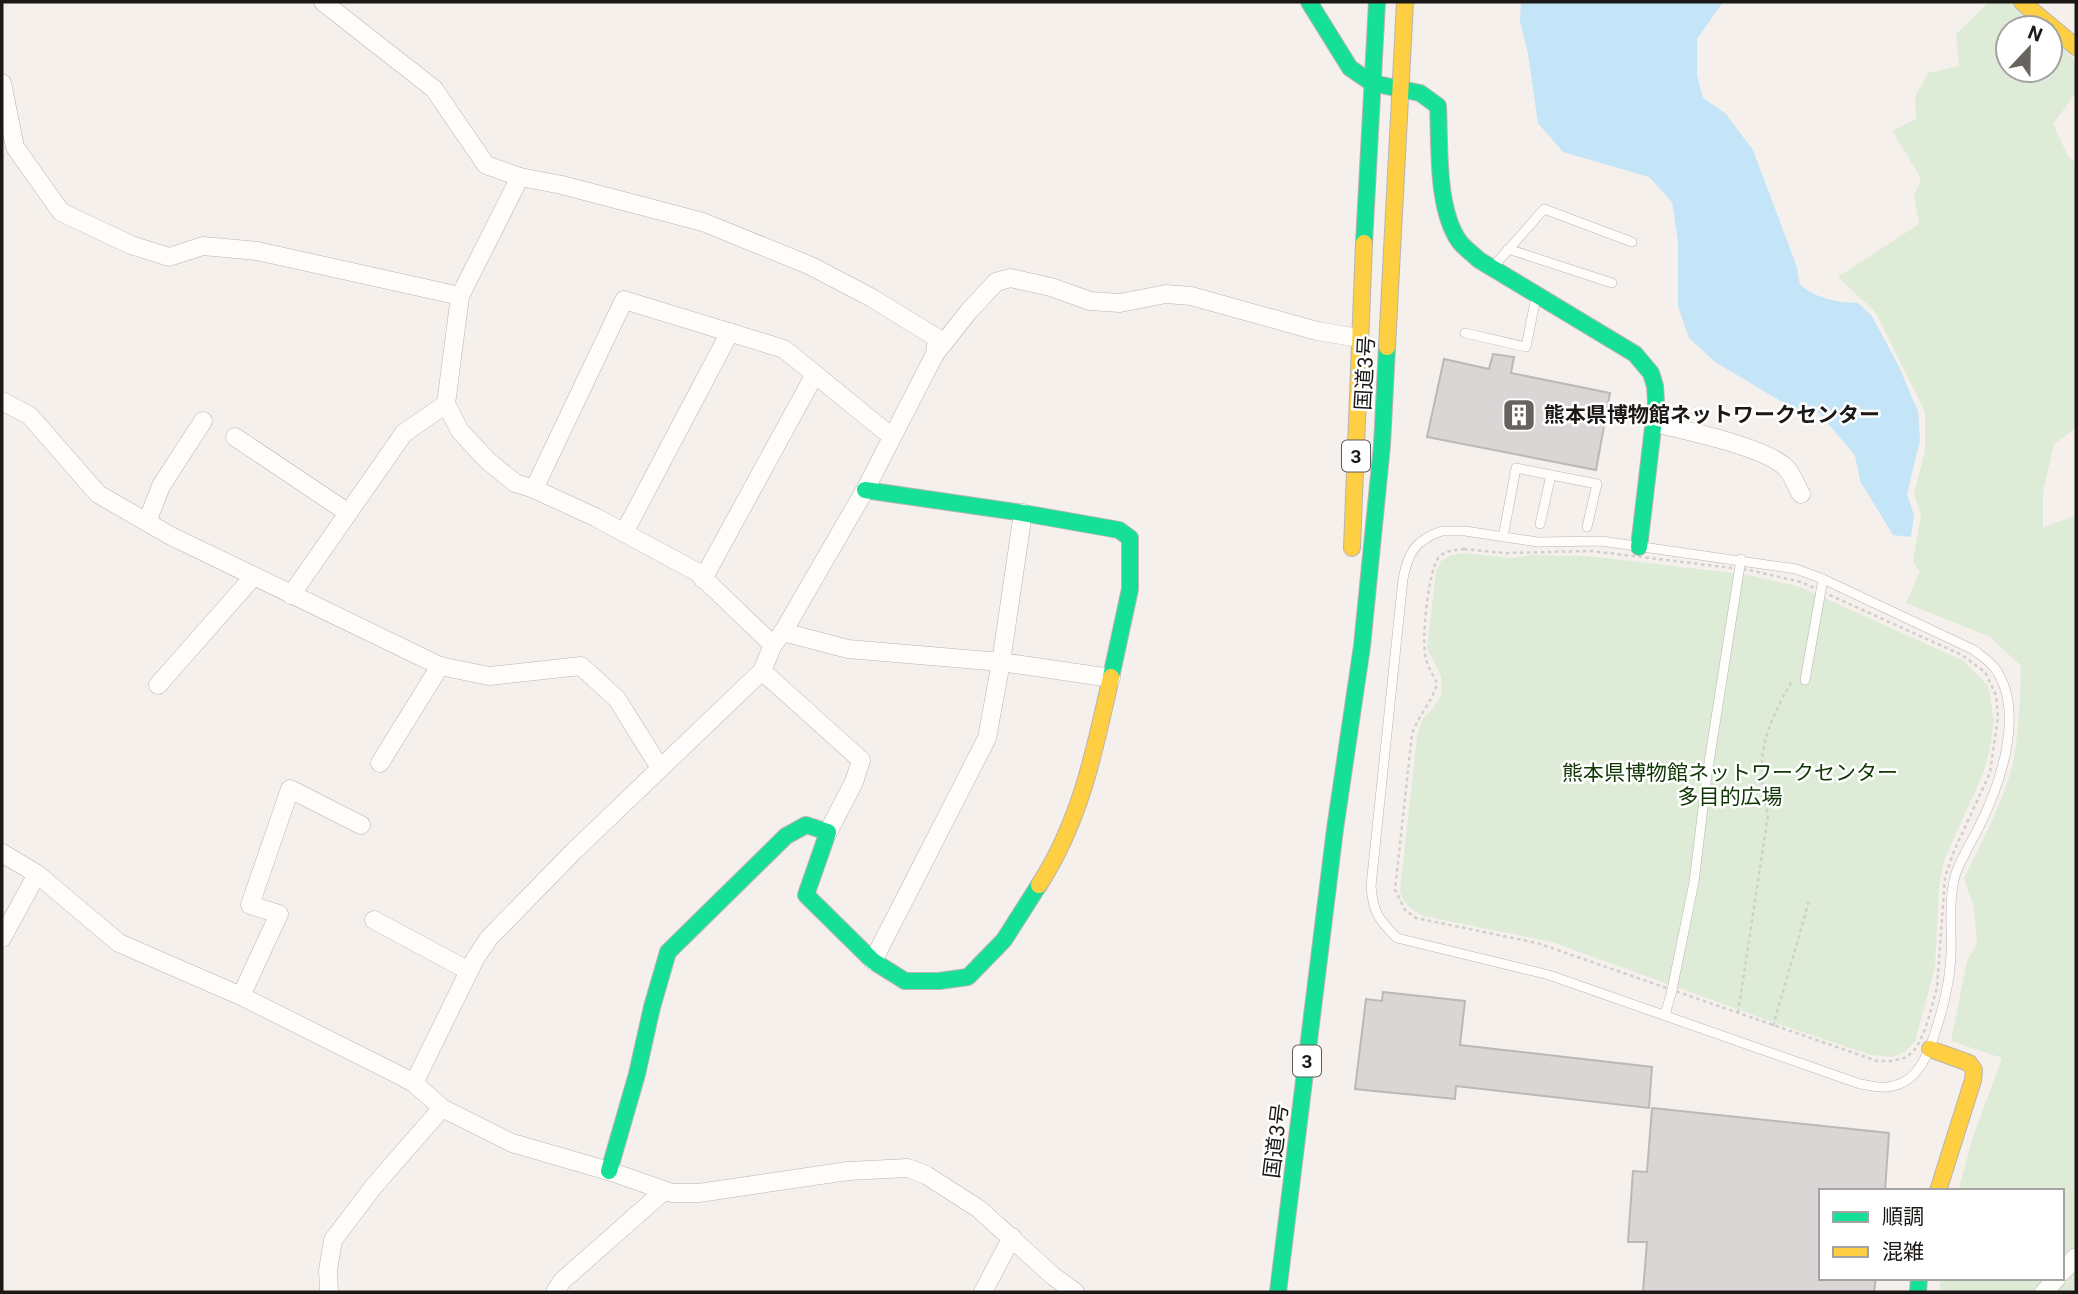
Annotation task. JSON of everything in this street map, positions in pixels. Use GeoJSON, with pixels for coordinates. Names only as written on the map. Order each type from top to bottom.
{"type":"FeatureCollection","features":[{"type":"Feature","properties":{"kind":"main road"},"geometry":{"type":"LineString","coordinates":[[1309,2],[1350,68],[1372,83],[1420,93],[1438,106],[1445,203],[1450,225],[1460,243],[1479,261],[1635,354],[1646,364],[1654,377],[1657,393],[1655,424],[1639,547]]}},
{"type":"Feature","properties":{"kind":"main road","name":"国道3号"},"geometry":{"type":"LineString","coordinates":[[1351,562],[1359,338],[1377,2]]}},
{"type":"Feature","properties":{"kind":"main road","name":"国道3号"},"geometry":{"type":"LineString","coordinates":[[1278,1292],[1335,829],[1362,646],[1382,445],[1405,2]]}},
{"type":"Feature","properties":{"kind":"main road"},"geometry":{"type":"LineString","coordinates":[[2022,2],[2076,47]]}},
{"type":"Feature","properties":{"kind":"main road"},"geometry":{"type":"LineString","coordinates":[[609,1171],[668,953],[786,836],[806,825],[828,832],[806,895],[873,961],[905,981],[939,981],[968,977],[1004,940],[1057,859],[1090,772],[1130,589],[1130,538],[1119,530],[865,490]]}},
{"type":"Feature","properties":{"kind":"main road","name":"国道3号"},"geometry":{"type":"LineString","coordinates":[[1335,829],[1348,618]]}},
{"type":"Feature","properties":{"kind":"main road"},"geometry":{"type":"LineString","coordinates":[[1930,1049],[1969,1063],[1974,1070],[1939,1189]]}},
{"type":"Feature","properties":{"kind":"street"},"geometry":{"type":"LineString","coordinates":[[323,2],[434,89],[486,165],[520,177],[562,185],[703,222],[811,266],[872,298],[937,338],[935,354]]}},
{"type":"Feature","properties":{"kind":"street"},"geometry":{"type":"LineString","coordinates":[[2,83],[15,147],[61,212],[96,229],[131,245],[170,257],[203,246],[257,250],[460,296]]}},
{"type":"Feature","properties":{"kind":"street"},"geometry":{"type":"LineString","coordinates":[[520,177],[460,296],[446,404],[460,431],[487,460],[515,483],[534,489],[624,533],[697,572],[778,639],[848,649],[1001,662],[1111,678]]}},
{"type":"Feature","properties":{"kind":"street"},"geometry":{"type":"LineString","coordinates":[[414,1083],[469,971],[489,938],[573,852],[762,671],[865,490],[935,354],[996,282],[1010,278],[1051,287],[1090,301],[1120,303],[1166,294],[1191,296],[1317,331],[1359,338]]}},
{"type":"Feature","properties":{"kind":"street"},"geometry":{"type":"LineString","coordinates":[[534,489],[624,300],[784,349],[892,437]]}},
{"type":"Feature","properties":{"kind":"street"},"geometry":{"type":"LineString","coordinates":[[624,533],[730,332]]}},
{"type":"Feature","properties":{"kind":"street"},"geometry":{"type":"LineString","coordinates":[[703,579],[815,374]]}},
{"type":"Feature","properties":{"kind":"street"},"geometry":{"type":"LineString","coordinates":[[2,401],[30,416],[98,494],[291,595],[382,636],[440,666],[489,676],[581,666],[617,699],[660,768]]}},
{"type":"Feature","properties":{"kind":"street"},"geometry":{"type":"LineString","coordinates":[[291,595],[404,433],[446,404]]}},
{"type":"Feature","properties":{"kind":"street"},"geometry":{"type":"LineString","coordinates":[[147,522],[161,486],[203,421]]}},
{"type":"Feature","properties":{"kind":"street"},"geometry":{"type":"LineString","coordinates":[[1655,424],[1702,434],[1764,455],[1786,466],[1801,494]]}},
{"type":"Feature","properties":{"kind":"street"},"geometry":{"type":"LineString","coordinates":[[235,437],[347,512]]}},
{"type":"Feature","properties":{"kind":"street"},"geometry":{"type":"LineString","coordinates":[[873,961],[987,738],[1023,513]]}},
{"type":"Feature","properties":{"kind":"street"},"geometry":{"type":"LineString","coordinates":[[158,685],[254,576]]}},
{"type":"Feature","properties":{"kind":"street"},"geometry":{"type":"LineString","coordinates":[[380,763],[440,666]]}},
{"type":"Feature","properties":{"kind":"street"},"geometry":{"type":"LineString","coordinates":[[762,671],[861,760],[854,782],[828,832]]}},
{"type":"Feature","properties":{"kind":"street"},"geometry":{"type":"LineString","coordinates":[[241,996],[279,914],[250,905],[290,789],[361,825]]}},
{"type":"Feature","properties":{"kind":"street"},"geometry":{"type":"LineString","coordinates":[[2,853],[37,874],[119,943],[241,996],[414,1083],[442,1108],[512,1143],[609,1171],[672,1193],[699,1193],[848,1171],[908,1168],[926,1175],[979,1209],[1053,1276],[1075,1292]]}},
{"type":"Feature","properties":{"kind":"street"},"geometry":{"type":"LineString","coordinates":[[2,938],[37,874]]}},
{"type":"Feature","properties":{"kind":"street"},"geometry":{"type":"LineString","coordinates":[[374,920],[469,971]]}},
{"type":"Feature","properties":{"kind":"street"},"geometry":{"type":"LineString","coordinates":[[329,1292],[328,1270],[333,1240],[374,1185],[442,1108]]}},
{"type":"Feature","properties":{"kind":"street"},"geometry":{"type":"LineString","coordinates":[[555,1292],[562,1281],[664,1191]]}},
{"type":"Feature","properties":{"kind":"street"},"geometry":{"type":"LineString","coordinates":[[983,1292],[1013,1237]]}},
{"type":"Feature","properties":{"kind":"street"},"geometry":{"type":"LineString","coordinates":[[2064,1270],[2076,1257]]}},
{"type":"Feature","properties":{"kind":"lane"},"geometry":{"type":"LineString","coordinates":[[1492,268],[1544,209],[1632,242]]}},
{"type":"Feature","properties":{"kind":"lane"},"geometry":{"type":"LineString","coordinates":[[1508,249],[1612,283]]}},
{"type":"Feature","properties":{"kind":"lane"},"geometry":{"type":"LineString","coordinates":[[1465,333],[1526,347],[1536,295]]}},
{"type":"Feature","properties":{"kind":"lane"},"geometry":{"type":"LineString","coordinates":[[1503,537],[1516,468],[1597,484],[1587,527]]}},
{"type":"Feature","properties":{"kind":"lane"},"geometry":{"type":"LineString","coordinates":[[1540,524],[1551,475]]}},
{"type":"Feature","properties":{"kind":"lane"},"geometry":{"type":"LineString","coordinates":[[1441,531],[1465,531],[1503,537],[1538,542],[1601,541],[1796,569],[1824,579],[1974,650],[1993,666],[2006,690],[2010,717],[2003,769],[1956,874],[1952,899],[1947,994],[1930,1049],[1920,1069],[1906,1082],[1886,1087],[1860,1084],[1549,975],[1397,938],[1383,924],[1373,909],[1372,873],[1406,563],[1413,548],[1426,536],[1441,531]]}},
{"type":"Feature","properties":{"kind":"lane"},"geometry":{"type":"LineString","coordinates":[[1665,1015],[1694,882],[1707,775],[1741,559]]}},
{"type":"Feature","properties":{"kind":"lane"},"geometry":{"type":"LineString","coordinates":[[1805,680],[1824,579]]}},
{"type":"Feature","properties":{"kind":"path"},"geometry":{"type":"LineString","coordinates":[[1738,1013],[1768,815],[1762,793],[1764,738],[1773,713],[1792,681]]}},
{"type":"Feature","properties":{"kind":"path"},"geometry":{"type":"LineString","coordinates":[[1773,1026],[1809,901]]}},
{"type":"Feature","properties":{"kind":"green space"},"geometry":{"type":"Polygon","coordinates":[[[1989,2],[2011,2],[2026,14],[1994,14],[1994,84],[2064,84],[2064,50],[2076,62],[2076,93],[2053,124],[2068,156],[2076,163],[2076,428],[2054,444],[2043,492],[2043,528],[2076,515],[2076,1292],[1939,1292],[1941,1280],[2064,1280],[2064,1189],[1959,1189],[1973,1137],[2002,1058],[1951,1041],[1967,961],[1977,944],[1974,908],[1964,878],[1995,814],[2010,774],[2017,735],[2021,666],[1990,637],[1906,603],[1920,572],[1913,561],[1921,515],[1914,494],[1925,451],[1925,412],[1876,313],[1838,277],[1919,224],[1914,197],[1921,178],[1892,131],[1916,119],[1915,97],[1928,73],[1959,66],[1956,34],[1989,2]]]}},
{"type":"Feature","properties":{"kind":"green space","name":"熊本県博物館ネットワークセンター 多目的広場"},"geometry":{"type":"Polygon","coordinates":[[[1466,553],[1511,558],[1532,555],[1589,556],[1749,575],[1800,587],[1962,660],[1988,685],[1994,722],[1990,748],[1983,774],[1945,858],[1939,886],[1935,967],[1915,1042],[1905,1052],[1892,1057],[1871,1055],[1552,942],[1423,916],[1406,903],[1400,891],[1417,736],[1422,720],[1442,693],[1441,676],[1427,648],[1436,572],[1441,561],[1451,555],[1466,553]]]}},
{"type":"Feature","properties":{"kind":"water"},"geometry":{"type":"Polygon","coordinates":[[[1521,2],[1723,2],[1697,39],[1697,75],[1703,98],[1725,113],[1753,150],[1797,267],[1800,285],[1827,299],[1858,303],[1872,316],[1899,367],[1918,411],[1920,440],[1907,494],[1914,515],[1911,537],[1893,535],[1860,481],[1855,455],[1817,411],[1797,411],[1715,362],[1689,338],[1678,306],[1678,242],[1672,202],[1649,177],[1563,152],[1538,123],[1528,54],[1520,22],[1521,2]]]}},
{"type":"Feature","properties":{"kind":"building","name":"熊本県博物館ネットワークセンター"},"geometry":{"type":"Polygon","coordinates":[[[1493,354],[1514,357],[1511,373],[1610,393],[1596,470],[1427,437],[1444,359],[1489,369],[1493,354]]]}},
{"type":"Feature","properties":{"kind":"building"},"geometry":{"type":"Polygon","coordinates":[[[1383,992],[1465,1001],[1460,1045],[1652,1067],[1649,1108],[1456,1086],[1455,1099],[1355,1089],[1366,999],[1382,1001],[1383,992]]]}},
{"type":"Feature","properties":{"kind":"building"},"geometry":{"type":"Polygon","coordinates":[[[1652,1108],[1889,1133],[1885,1189],[1819,1189],[1819,1280],[1876,1280],[1874,1292],[1643,1292],[1647,1242],[1628,1242],[1633,1171],[1647,1172],[1652,1108]]]}},
{"type":"Feature","properties":{"kind":"traffic: fast"},"geometry":{"type":"LineString","coordinates":[[1309,2],[1350,68],[1372,83],[1420,93],[1438,106],[1443,194],[1446,211],[1461,244],[1479,260],[1635,354],[1651,373],[1656,402],[1639,547]]}},
{"type":"Feature","properties":{"kind":"traffic: fast"},"geometry":{"type":"LineString","coordinates":[[1364,243],[1377,2]]}},
{"type":"Feature","properties":{"kind":"traffic: fast"},"geometry":{"type":"LineString","coordinates":[[1278,1292],[1335,829],[1362,646],[1382,445],[1387,347]]}},
{"type":"Feature","properties":{"kind":"traffic: fast"},"geometry":{"type":"LineString","coordinates":[[865,490],[1119,530],[1130,538],[1130,589],[1111,677]]}},
{"type":"Feature","properties":{"kind":"traffic: fast"},"geometry":{"type":"LineString","coordinates":[[609,1171],[668,952],[786,836],[806,825],[828,832],[806,895],[873,961],[905,981],[939,981],[968,977],[1004,940],[1039,885]]}},
{"type":"Feature","properties":{"kind":"traffic: fast"},"geometry":{"type":"LineString","coordinates":[[1918,1292],[1919,1280]]}},
{"type":"Feature","properties":{"kind":"traffic: slow"},"geometry":{"type":"LineString","coordinates":[[1387,347],[1405,2]]}},
{"type":"Feature","properties":{"kind":"traffic: slow"},"geometry":{"type":"LineString","coordinates":[[2022,2],[2076,47]]}},
{"type":"Feature","properties":{"kind":"traffic: slow"},"geometry":{"type":"LineString","coordinates":[[1352,548],[1364,243]]}},
{"type":"Feature","properties":{"kind":"traffic: slow"},"geometry":{"type":"LineString","coordinates":[[1039,885],[1076,811],[1111,677]]}},
{"type":"Feature","properties":{"kind":"traffic: slow"},"geometry":{"type":"LineString","coordinates":[[1930,1049],[1969,1063],[1974,1070],[1939,1189]]}},
{"type":"Feature","properties":{"kind":"place","name":"熊本県博物館ネットワークセンター"},"geometry":{"type":"Point","coordinates":[1519,415]}}]}
